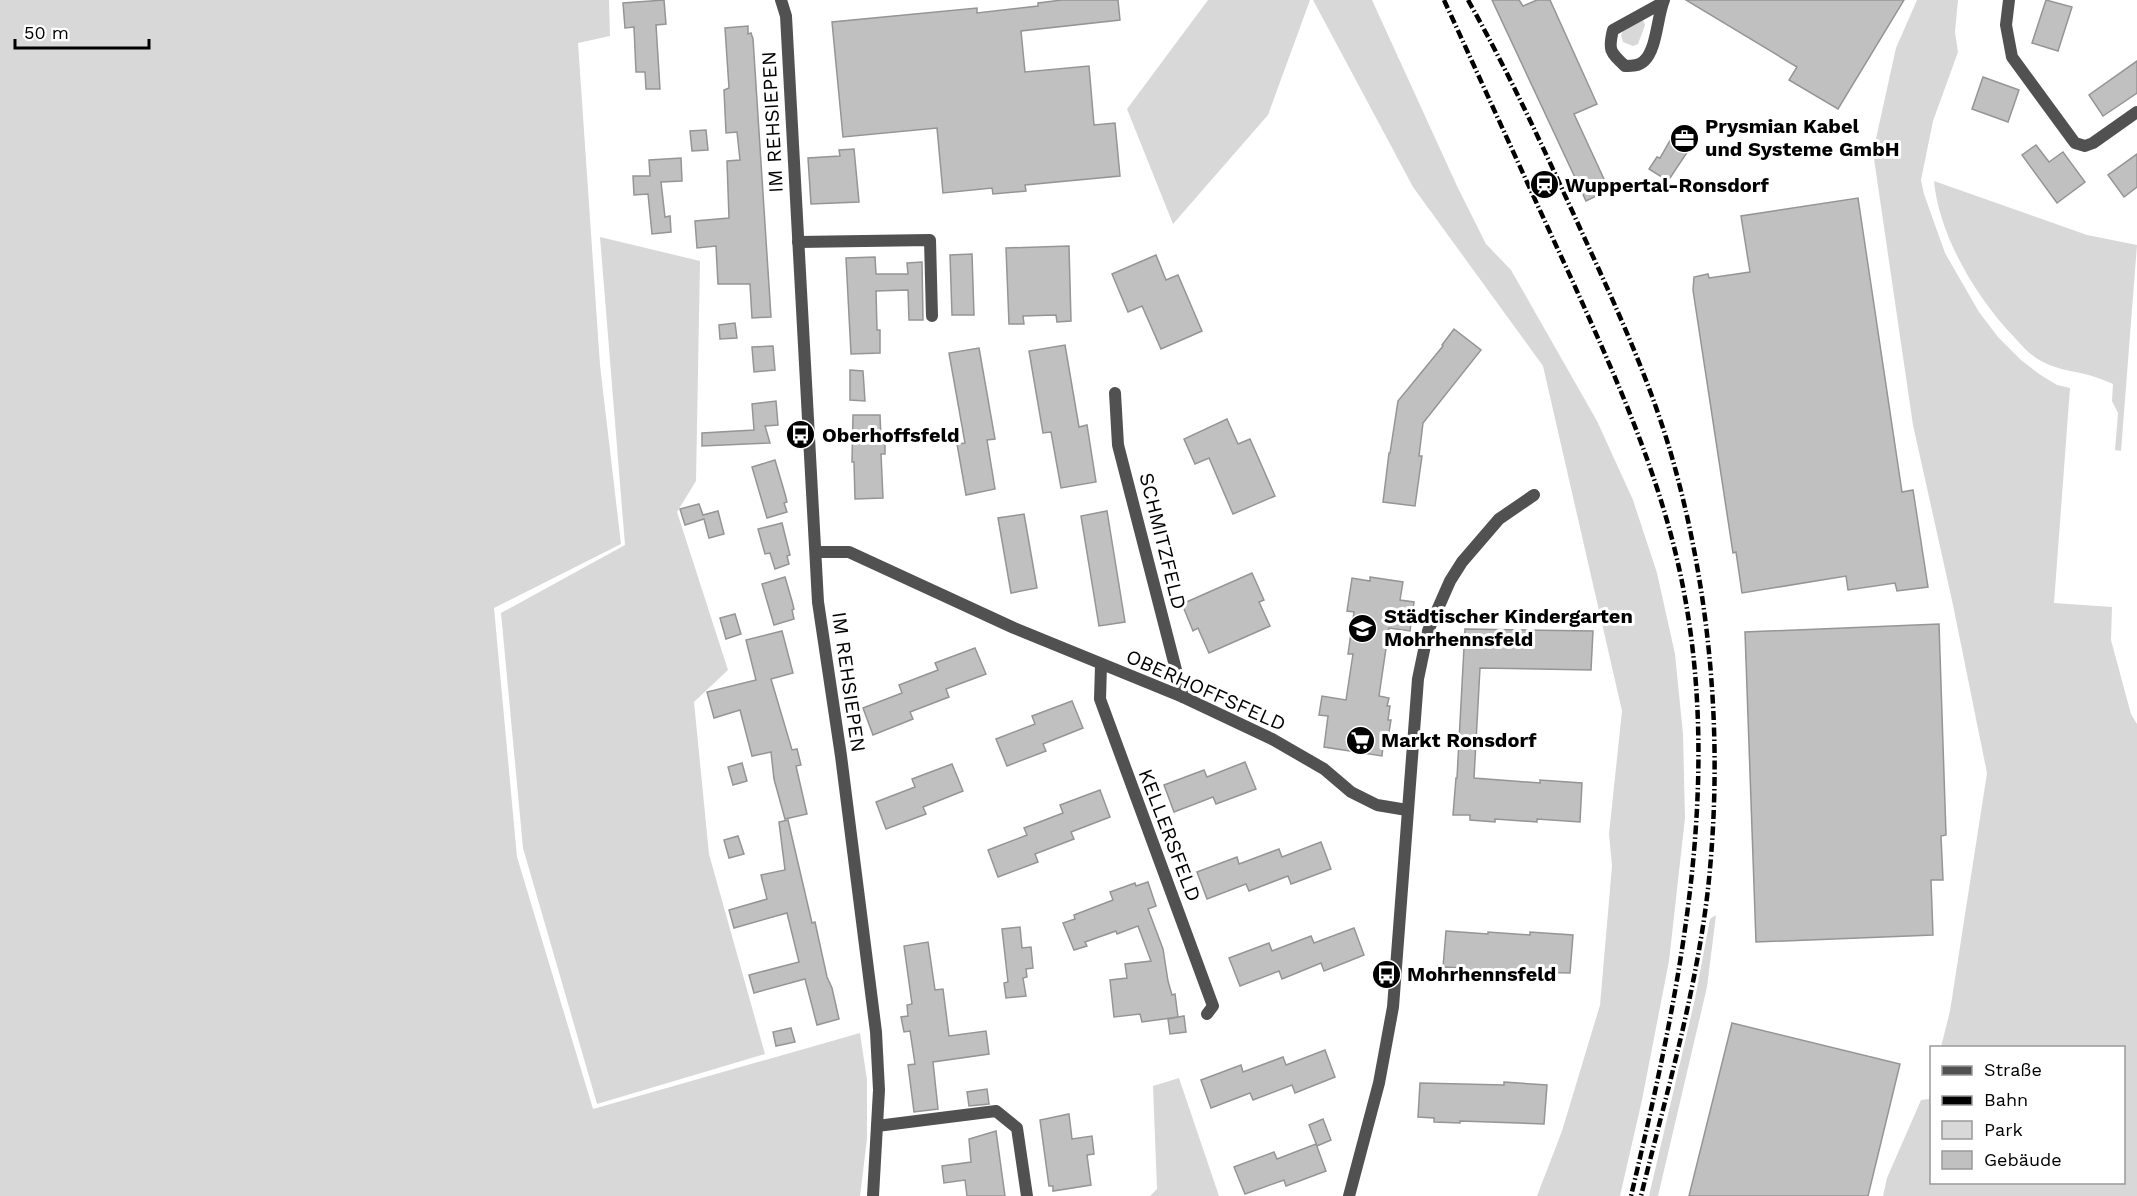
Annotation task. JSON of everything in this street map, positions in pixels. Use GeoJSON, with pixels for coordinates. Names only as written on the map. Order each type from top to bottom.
{"type":"FeatureCollection","features":[{"type":"Feature","properties":{"kind":"street","name":"IM REHSIEPEN"},"geometry":{"type":"LineString","coordinates":[[781,0],[786,16],[818,602],[876,1032],[879,1090],[873,1196]]}},
{"type":"Feature","properties":{"kind":"street"},"geometry":{"type":"LineString","coordinates":[[2009,0],[2006,25],[2012,57],[2075,143],[2085,146],[2093,143],[2137,112]]}},
{"type":"Feature","properties":{"kind":"street"},"geometry":{"type":"LineString","coordinates":[[1663,2],[1645,61],[1638,65],[1625,66],[1615,57],[1609,46],[1613,30],[1663,2]]}},
{"type":"Feature","properties":{"kind":"street"},"geometry":{"type":"LineString","coordinates":[[798,242],[930,240],[932,316]]}},
{"type":"Feature","properties":{"kind":"street","name":"SCHMITZFELD"},"geometry":{"type":"LineString","coordinates":[[1114,393],[1118,445],[1183,697]]}},
{"type":"Feature","properties":{"kind":"street"},"geometry":{"type":"LineString","coordinates":[[1349,1196],[1378,1083],[1393,1007],[1418,679],[1428,631],[1450,581],[1462,562],[1499,519],[1534,495]]}},
{"type":"Feature","properties":{"kind":"street","name":"OBERHOFFSFELD"},"geometry":{"type":"LineString","coordinates":[[816,552],[849,552],[1101,666],[1183,697],[1272,739],[1324,769],[1351,792],[1377,805],[1407,810]]}},
{"type":"Feature","properties":{"kind":"street","name":"KELLERSFELD"},"geometry":{"type":"LineString","coordinates":[[1101,666],[1100,699],[1213,1006],[1207,1014]]}},
{"type":"Feature","properties":{"kind":"street"},"geometry":{"type":"LineString","coordinates":[[877,1126],[996,1111],[1017,1128],[1027,1196]]}},
{"type":"Feature","properties":{"kind":"green space"},"geometry":{"type":"Polygon","coordinates":[[[0,0],[609,0],[610,36],[578,43],[600,365],[621,544],[494,608],[517,857],[593,1109],[860,1033],[867,1080],[867,1139],[860,1196],[0,1196],[0,0]]]}},
{"type":"Feature","properties":{"kind":"green space"},"geometry":{"type":"Polygon","coordinates":[[[1208,0],[1310,0],[1268,115],[1173,224],[1127,109],[1208,0]]]}},
{"type":"Feature","properties":{"kind":"green space"},"geometry":{"type":"Polygon","coordinates":[[[1313,0],[1372,0],[1486,244],[1511,270],[1597,421],[1633,500],[1657,573],[1675,654],[1683,734],[1685,818],[1669,961],[1642,1100],[1620,1196],[1537,1196],[1562,1131],[1600,1005],[1612,866],[1609,834],[1622,711],[1543,366],[1413,187],[1313,0]]]}},
{"type":"Feature","properties":{"kind":"green space"},"geometry":{"type":"Polygon","coordinates":[[[1917,0],[1958,0],[1955,32],[1958,52],[1933,121],[1921,180],[1924,194],[1945,253],[1979,312],[1998,337],[2021,360],[2057,385],[2070,388],[2054,603],[2112,607],[2111,640],[2131,714],[2137,724],[2137,1196],[1883,1196],[1887,1178],[1921,1100],[1929,1099],[1930,1094],[1930,1184],[2125,1184],[2125,1046],[1941,1046],[1950,1011],[1987,773],[1913,425],[1873,152],[1896,48],[1917,0]]]}},
{"type":"Feature","properties":{"kind":"green space"},"geometry":{"type":"Polygon","coordinates":[[[1643,20],[1645,25],[1638,44],[1633,46],[1623,42],[1621,35],[1623,31],[1643,20]]]}},
{"type":"Feature","properties":{"kind":"green space"},"geometry":{"type":"Polygon","coordinates":[[[1934,181],[2087,235],[2137,245],[2121,451],[2115,450],[2118,413],[2112,401],[2113,384],[2039,360],[2024,348],[2001,322],[1974,286],[1952,245],[1937,202],[1934,181]]]}},
{"type":"Feature","properties":{"kind":"green space"},"geometry":{"type":"Polygon","coordinates":[[[600,237],[700,261],[696,481],[677,512],[728,670],[694,702],[709,854],[765,1054],[597,1104],[523,848],[501,613],[625,545],[600,237]]]}},
{"type":"Feature","properties":{"kind":"green space"},"geometry":{"type":"Polygon","coordinates":[[[1716,915],[1707,987],[1658,1196],[1649,1196],[1695,999],[1710,919],[1716,915]]]}},
{"type":"Feature","properties":{"kind":"green space"},"geometry":{"type":"Polygon","coordinates":[[[1179,1078],[1219,1196],[1150,1196],[1157,1189],[1153,1086],[1179,1078]]]}},
{"type":"Feature","properties":{"kind":"building"},"geometry":{"type":"Polygon","coordinates":[[[664,0],[666,24],[656,25],[660,89],[646,89],[645,72],[636,72],[634,27],[625,28],[623,3],[664,0]]]}},
{"type":"Feature","properties":{"kind":"building"},"geometry":{"type":"Polygon","coordinates":[[[1062,0],[1118,0],[1120,20],[1021,31],[1025,72],[1089,66],[1094,125],[1115,123],[1120,176],[1025,185],[1026,191],[993,194],[992,188],[943,193],[937,128],[843,137],[832,22],[977,8],[977,13],[1038,6],[1038,3],[1062,0]]]}},
{"type":"Feature","properties":{"kind":"building"},"geometry":{"type":"Polygon","coordinates":[[[1492,0],[1519,0],[1523,6],[1537,0],[1550,0],[1597,104],[1574,114],[1609,190],[1586,201],[1492,0]]]}},
{"type":"Feature","properties":{"kind":"building"},"geometry":{"type":"Polygon","coordinates":[[[1686,0],[1904,0],[1838,109],[1789,80],[1797,67],[1686,0]]]}},
{"type":"Feature","properties":{"kind":"building"},"geometry":{"type":"Polygon","coordinates":[[[2046,0],[2072,7],[2058,51],[2032,43],[2046,0]]]}},
{"type":"Feature","properties":{"kind":"building"},"geometry":{"type":"Polygon","coordinates":[[[748,26],[748,34],[751,33],[753,39],[771,317],[752,318],[750,284],[718,284],[716,246],[697,248],[695,221],[729,218],[727,161],[740,160],[737,132],[726,133],[724,90],[729,88],[725,28],[748,26]]]}},
{"type":"Feature","properties":{"kind":"building"},"geometry":{"type":"Polygon","coordinates":[[[2137,61],[2137,93],[2103,116],[2089,95],[2137,61]]]}},
{"type":"Feature","properties":{"kind":"building"},"geometry":{"type":"Polygon","coordinates":[[[1983,77],[2019,90],[2008,122],[1972,109],[1983,77]]]}},
{"type":"Feature","properties":{"kind":"building"},"geometry":{"type":"Polygon","coordinates":[[[1677,128],[1696,139],[1668,181],[1649,169],[1657,157],[1660,158],[1677,128]]]}},
{"type":"Feature","properties":{"kind":"building"},"geometry":{"type":"Polygon","coordinates":[[[706,130],[708,150],[692,151],[690,131],[706,130]]]}},
{"type":"Feature","properties":{"kind":"building"},"geometry":{"type":"Polygon","coordinates":[[[2036,145],[2049,162],[2063,152],[2085,182],[2057,203],[2022,155],[2036,145]]]}},
{"type":"Feature","properties":{"kind":"building"},"geometry":{"type":"Polygon","coordinates":[[[854,149],[859,202],[811,204],[808,158],[840,156],[839,150],[854,149]]]}},
{"type":"Feature","properties":{"kind":"building"},"geometry":{"type":"Polygon","coordinates":[[[2137,154],[2137,187],[2124,197],[2108,175],[2137,154]]]}},
{"type":"Feature","properties":{"kind":"building"},"geometry":{"type":"Polygon","coordinates":[[[681,158],[682,181],[661,182],[665,217],[670,216],[671,232],[652,234],[648,194],[634,195],[633,176],[650,176],[649,160],[681,158]]]}},
{"type":"Feature","properties":{"kind":"building"},"geometry":{"type":"Polygon","coordinates":[[[1858,198],[1902,492],[1913,490],[1928,587],[1897,591],[1895,583],[1848,590],[1846,576],[1742,593],[1736,552],[1733,553],[1693,290],[1694,277],[1708,274],[1709,278],[1750,272],[1741,216],[1858,198]]]}},
{"type":"Feature","properties":{"kind":"building"},"geometry":{"type":"Polygon","coordinates":[[[1069,246],[1071,321],[1057,322],[1056,315],[1023,316],[1024,324],[1009,324],[1006,248],[1069,246]]]}},
{"type":"Feature","properties":{"kind":"building"},"geometry":{"type":"Polygon","coordinates":[[[972,254],[974,315],[952,315],[950,255],[972,254]]]}},
{"type":"Feature","properties":{"kind":"building"},"geometry":{"type":"Polygon","coordinates":[[[1156,255],[1166,280],[1178,275],[1202,331],[1161,349],[1142,306],[1128,312],[1112,274],[1156,255]]]}},
{"type":"Feature","properties":{"kind":"building"},"geometry":{"type":"Polygon","coordinates":[[[875,257],[876,274],[908,274],[907,263],[922,262],[923,320],[909,320],[908,290],[876,291],[880,353],[851,354],[846,258],[875,257]]]}},
{"type":"Feature","properties":{"kind":"building"},"geometry":{"type":"Polygon","coordinates":[[[735,323],[737,338],[720,339],[719,325],[735,323]]]}},
{"type":"Feature","properties":{"kind":"building"},"geometry":{"type":"Polygon","coordinates":[[[1454,329],[1481,350],[1423,423],[1419,456],[1422,456],[1415,506],[1383,502],[1398,401],[1454,329]]]}},
{"type":"Feature","properties":{"kind":"building"},"geometry":{"type":"Polygon","coordinates":[[[1065,345],[1079,427],[1087,425],[1096,482],[1061,488],[1051,432],[1043,433],[1029,351],[1065,345]]]}},
{"type":"Feature","properties":{"kind":"building"},"geometry":{"type":"Polygon","coordinates":[[[773,346],[775,370],[754,372],[752,347],[773,346]]]}},
{"type":"Feature","properties":{"kind":"building"},"geometry":{"type":"Polygon","coordinates":[[[979,348],[995,439],[987,440],[995,489],[966,495],[957,444],[965,443],[949,353],[979,348]]]}},
{"type":"Feature","properties":{"kind":"building"},"geometry":{"type":"Polygon","coordinates":[[[850,370],[863,371],[865,401],[850,400],[850,370]]]}},
{"type":"Feature","properties":{"kind":"building"},"geometry":{"type":"Polygon","coordinates":[[[776,401],[778,425],[765,426],[770,443],[702,446],[702,433],[754,430],[752,404],[776,401]]]}},
{"type":"Feature","properties":{"kind":"building"},"geometry":{"type":"Polygon","coordinates":[[[853,415],[880,415],[881,438],[885,438],[885,454],[881,454],[883,498],[855,499],[854,462],[852,462],[853,415]]]}},
{"type":"Feature","properties":{"kind":"building"},"geometry":{"type":"Polygon","coordinates":[[[1227,419],[1238,444],[1250,439],[1275,496],[1233,514],[1209,458],[1195,464],[1184,439],[1227,419]]]}},
{"type":"Feature","properties":{"kind":"building"},"geometry":{"type":"Polygon","coordinates":[[[775,460],[787,502],[784,503],[787,512],[767,518],[752,467],[775,460]]]}},
{"type":"Feature","properties":{"kind":"building"},"geometry":{"type":"Polygon","coordinates":[[[699,504],[703,515],[718,511],[724,534],[709,538],[704,519],[685,525],[680,509],[699,504]]]}},
{"type":"Feature","properties":{"kind":"building"},"geometry":{"type":"Polygon","coordinates":[[[1107,511],[1125,622],[1099,626],[1081,516],[1107,511]]]}},
{"type":"Feature","properties":{"kind":"building"},"geometry":{"type":"Polygon","coordinates":[[[1024,514],[1037,588],[1011,593],[998,518],[1024,514]]]}},
{"type":"Feature","properties":{"kind":"building"},"geometry":{"type":"Polygon","coordinates":[[[782,523],[790,555],[787,556],[789,564],[775,569],[770,553],[765,554],[758,529],[782,523]]]}},
{"type":"Feature","properties":{"kind":"building"},"geometry":{"type":"Polygon","coordinates":[[[1252,573],[1264,600],[1259,602],[1270,626],[1209,653],[1198,628],[1193,631],[1182,604],[1252,573]]]}},
{"type":"Feature","properties":{"kind":"building"},"geometry":{"type":"Polygon","coordinates":[[[785,577],[794,609],[792,610],[794,619],[774,625],[762,584],[785,577]]]}},
{"type":"Feature","properties":{"kind":"building"},"geometry":{"type":"Polygon","coordinates":[[[1370,577],[1403,582],[1400,600],[1414,602],[1410,631],[1389,628],[1379,696],[1389,698],[1388,720],[1391,720],[1388,738],[1384,737],[1382,756],[1324,747],[1328,716],[1319,715],[1322,696],[1346,700],[1353,654],[1348,654],[1354,612],[1347,611],[1352,578],[1370,581],[1370,577]]]}},
{"type":"Feature","properties":{"kind":"building"},"geometry":{"type":"Polygon","coordinates":[[[735,614],[741,634],[726,639],[720,618],[735,614]]]}},
{"type":"Feature","properties":{"kind":"building"},"geometry":{"type":"Polygon","coordinates":[[[1939,624],[1946,835],[1941,836],[1943,880],[1931,880],[1933,935],[1756,942],[1745,632],[1939,624]]]}},
{"type":"Feature","properties":{"kind":"building"},"geometry":{"type":"Polygon","coordinates":[[[1465,629],[1593,631],[1591,670],[1480,668],[1474,778],[1540,783],[1540,780],[1582,783],[1580,822],[1495,819],[1495,822],[1470,820],[1470,815],[1453,815],[1465,629]]]}},
{"type":"Feature","properties":{"kind":"building"},"geometry":{"type":"Polygon","coordinates":[[[782,631],[793,673],[771,679],[792,750],[797,749],[801,765],[796,766],[807,814],[785,819],[774,779],[771,752],[752,756],[740,710],[714,718],[707,692],[756,680],[746,640],[782,631]]]}},
{"type":"Feature","properties":{"kind":"building"},"geometry":{"type":"Polygon","coordinates":[[[975,648],[986,674],[946,689],[949,697],[910,712],[913,719],[873,735],[863,708],[902,693],[899,685],[938,670],[935,663],[975,648]]]}},
{"type":"Feature","properties":{"kind":"building"},"geometry":{"type":"Polygon","coordinates":[[[1072,701],[1083,728],[1043,744],[1046,751],[1007,766],[996,739],[1035,724],[1032,716],[1072,701]]]}},
{"type":"Feature","properties":{"kind":"building"},"geometry":{"type":"Polygon","coordinates":[[[1245,762],[1256,789],[1216,804],[1213,797],[1174,812],[1164,785],[1204,770],[1207,777],[1245,762]]]}},
{"type":"Feature","properties":{"kind":"building"},"geometry":{"type":"Polygon","coordinates":[[[742,763],[747,781],[733,785],[728,767],[742,763]]]}},
{"type":"Feature","properties":{"kind":"building"},"geometry":{"type":"Polygon","coordinates":[[[952,764],[963,791],[923,807],[926,814],[886,829],[876,802],[915,787],[912,779],[952,764]]]}},
{"type":"Feature","properties":{"kind":"building"},"geometry":{"type":"Polygon","coordinates":[[[1100,790],[1110,817],[1071,832],[1074,839],[1035,854],[1038,862],[998,877],[988,850],[1027,835],[1024,828],[1063,813],[1060,805],[1100,790]]]}},
{"type":"Feature","properties":{"kind":"building"},"geometry":{"type":"Polygon","coordinates":[[[788,820],[812,923],[815,922],[839,1019],[817,1025],[805,979],[754,993],[749,975],[799,962],[787,913],[734,928],[729,910],[767,899],[761,875],[785,870],[779,822],[788,820]]]}},
{"type":"Feature","properties":{"kind":"building"},"geometry":{"type":"Polygon","coordinates":[[[738,836],[744,854],[729,858],[724,840],[738,836]]]}},
{"type":"Feature","properties":{"kind":"building"},"geometry":{"type":"Polygon","coordinates":[[[1321,842],[1331,869],[1291,884],[1288,876],[1249,891],[1246,884],[1207,899],[1197,872],[1237,857],[1239,864],[1279,849],[1282,857],[1321,842]]]}},
{"type":"Feature","properties":{"kind":"building"},"geometry":{"type":"Polygon","coordinates":[[[1148,882],[1156,906],[1148,909],[1163,949],[1168,981],[1172,995],[1175,994],[1178,1017],[1142,1022],[1140,1014],[1114,1017],[1110,980],[1127,978],[1125,964],[1151,961],[1138,926],[1085,942],[1087,946],[1074,950],[1063,923],[1075,919],[1074,915],[1113,900],[1110,892],[1135,883],[1136,886],[1148,882]]]}},
{"type":"Feature","properties":{"kind":"building"},"geometry":{"type":"Polygon","coordinates":[[[1020,927],[1022,948],[1031,947],[1033,968],[1026,969],[1027,977],[1023,978],[1026,996],[1006,998],[1004,983],[1008,982],[1002,929],[1020,927]]]}},
{"type":"Feature","properties":{"kind":"building"},"geometry":{"type":"Polygon","coordinates":[[[1354,928],[1364,955],[1324,971],[1321,963],[1282,979],[1279,971],[1240,986],[1229,958],[1269,943],[1272,951],[1311,936],[1314,943],[1354,928]]]}},
{"type":"Feature","properties":{"kind":"building"},"geometry":{"type":"Polygon","coordinates":[[[1446,931],[1573,935],[1570,973],[1460,972],[1461,968],[1443,967],[1446,931]]]}},
{"type":"Feature","properties":{"kind":"building"},"geometry":{"type":"Polygon","coordinates":[[[928,942],[935,990],[943,989],[949,1036],[986,1031],[989,1054],[933,1062],[938,1109],[914,1112],[908,1065],[915,1064],[910,1031],[904,1032],[901,1017],[908,1016],[907,1005],[912,1004],[904,946],[928,942]]]}},
{"type":"Feature","properties":{"kind":"building"},"geometry":{"type":"Polygon","coordinates":[[[1184,1016],[1186,1032],[1170,1034],[1168,1019],[1184,1016]]]}},
{"type":"Feature","properties":{"kind":"building"},"geometry":{"type":"Polygon","coordinates":[[[1732,1023],[1900,1064],[1868,1196],[1689,1196],[1732,1023]]]}},
{"type":"Feature","properties":{"kind":"building"},"geometry":{"type":"Polygon","coordinates":[[[791,1028],[795,1042],[776,1046],[773,1032],[791,1028]]]}},
{"type":"Feature","properties":{"kind":"building"},"geometry":{"type":"Polygon","coordinates":[[[1325,1050],[1335,1077],[1295,1093],[1292,1085],[1253,1100],[1250,1093],[1211,1108],[1201,1080],[1241,1065],[1243,1072],[1283,1057],[1286,1065],[1325,1050]]]}},
{"type":"Feature","properties":{"kind":"building"},"geometry":{"type":"Polygon","coordinates":[[[1504,1082],[1547,1085],[1544,1124],[1434,1122],[1434,1118],[1418,1117],[1420,1083],[1504,1085],[1504,1082]]]}},
{"type":"Feature","properties":{"kind":"building"},"geometry":{"type":"Polygon","coordinates":[[[987,1089],[989,1104],[969,1106],[967,1092],[987,1089]]]}},
{"type":"Feature","properties":{"kind":"building"},"geometry":{"type":"Polygon","coordinates":[[[1069,1114],[1072,1139],[1092,1136],[1094,1154],[1087,1155],[1091,1185],[1053,1191],[1053,1186],[1049,1186],[1040,1120],[1069,1114]]]}},
{"type":"Feature","properties":{"kind":"building"},"geometry":{"type":"Polygon","coordinates":[[[1323,1119],[1331,1140],[1317,1146],[1309,1125],[1323,1119]]]}},
{"type":"Feature","properties":{"kind":"building"},"geometry":{"type":"Polygon","coordinates":[[[996,1131],[1005,1196],[967,1196],[965,1180],[944,1183],[942,1166],[971,1162],[969,1139],[996,1131]]]}},
{"type":"Feature","properties":{"kind":"building"},"geometry":{"type":"Polygon","coordinates":[[[1316,1144],[1326,1171],[1286,1186],[1284,1180],[1245,1194],[1234,1167],[1274,1152],[1277,1159],[1316,1144]]]}},
{"type":"Feature","properties":{"kind":"railway"},"geometry":{"type":"LineString","coordinates":[[1444,0],[1621,393],[1651,469],[1683,587],[1694,664],[1698,740],[1697,817],[1690,894],[1679,970],[1665,1046],[1631,1196]]}},
{"type":"Feature","properties":{"kind":"railway"},"geometry":{"type":"LineString","coordinates":[[1468,0],[1498,55],[1539,140],[1604,280],[1639,363],[1669,447],[1695,555],[1704,610],[1714,722],[1715,777],[1708,889],[1688,1005],[1641,1196]]}},
{"type":"Feature","properties":{"kind":"place","name":"Prysmian Kabel und Systeme GmbH"},"geometry":{"type":"Point","coordinates":[1684,138]}},
{"type":"Feature","properties":{"kind":"place","name":"Wuppertal-Ronsdorf"},"geometry":{"type":"Point","coordinates":[1544,185]}},
{"type":"Feature","properties":{"kind":"place","name":"Oberhoffsfeld"},"geometry":{"type":"Point","coordinates":[801,435]}},
{"type":"Feature","properties":{"kind":"place","name":"Städtischer Kindergarten Mohrhennsfeld"},"geometry":{"type":"Point","coordinates":[1363,628]}},
{"type":"Feature","properties":{"kind":"place","name":"Markt Ronsdorf"},"geometry":{"type":"Point","coordinates":[1360,740]}},
{"type":"Feature","properties":{"kind":"place","name":"Mohrhennsfeld"},"geometry":{"type":"Point","coordinates":[1386,974]}}]}
